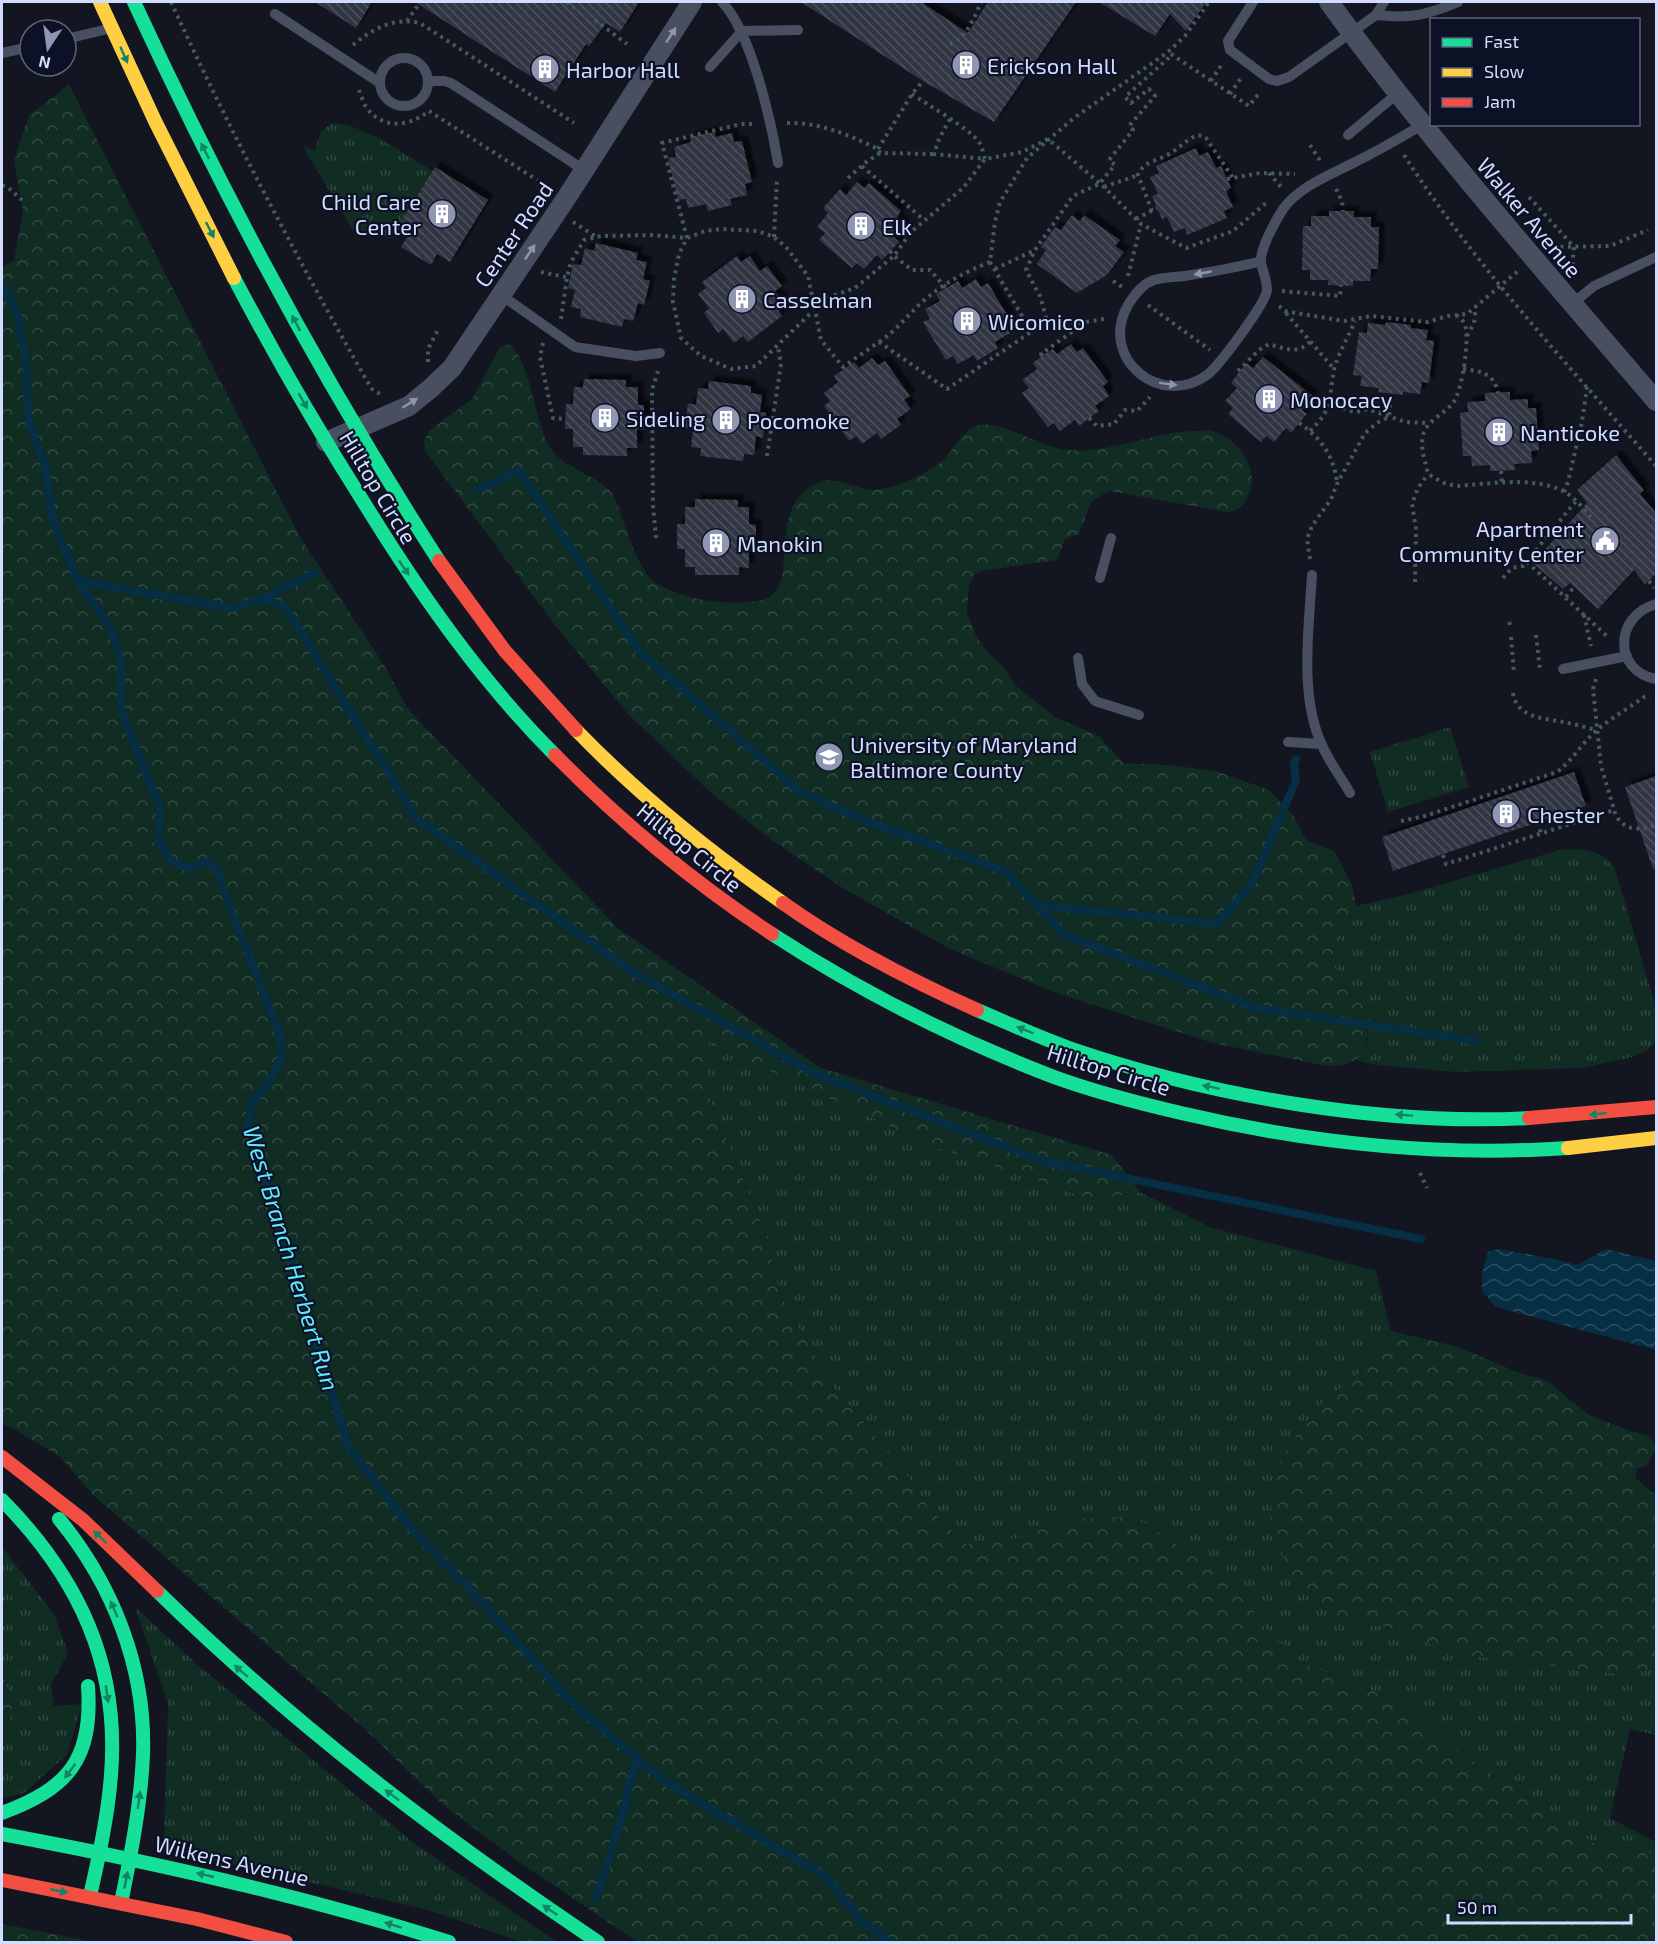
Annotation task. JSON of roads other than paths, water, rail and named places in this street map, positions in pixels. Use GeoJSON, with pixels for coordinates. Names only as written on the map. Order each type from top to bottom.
{"type":"FeatureCollection","features":[{"type":"Feature","properties":{"kind":"main road","name":"Hilltop Circle"},"geometry":{"type":"LineString","coordinates":[[100,2],[134,78],[266,336],[326,442],[410,577],[479,670],[560,762],[656,849],[745,919],[849,983],[950,1034],[1058,1078],[1167,1110],[1261,1131],[1359,1144],[1461,1150],[1562,1148],[1656,1138]]}},
{"type":"Feature","properties":{"kind":"main road","name":"Hilltop Circle"},"geometry":{"type":"LineString","coordinates":[[135,2],[164,67],[236,212],[301,332],[430,548],[504,650],[580,736],[685,832],[756,887],[864,954],[961,1004],[1067,1047],[1173,1079],[1266,1098],[1365,1112],[1460,1120],[1561,1118],[1656,1107]]}},
{"type":"Feature","properties":{"kind":"main road"},"geometry":{"type":"LineString","coordinates":[[2,1458],[70,1531],[102,1578],[121,1624],[136,1676],[143,1731],[141,1787],[122,1903]]}},
{"type":"Feature","properties":{"kind":"main road"},"geometry":{"type":"LineString","coordinates":[[2,1458],[92,1529],[221,1653],[354,1766],[450,1840],[598,1942]]}},
{"type":"Feature","properties":{"kind":"main road"},"geometry":{"type":"LineString","coordinates":[[2,1500],[46,1547],[73,1589],[94,1634],[106,1683],[112,1733],[110,1782],[90,1896]]}},
{"type":"Feature","properties":{"kind":"main road"},"geometry":{"type":"LineString","coordinates":[[2,1508],[36,1557],[46,1576]]}},
{"type":"Feature","properties":{"kind":"main road"},"geometry":{"type":"LineString","coordinates":[[2,1813],[40,1798],[58,1785],[82,1754],[91,1713],[86,1676]]}},
{"type":"Feature","properties":{"kind":"main road","name":"Wilkens Avenue"},"geometry":{"type":"LineString","coordinates":[[2,1834],[99,1851],[327,1905],[449,1942]]}},
{"type":"Feature","properties":{"kind":"main road"},"geometry":{"type":"LineString","coordinates":[[2,1880],[197,1919],[286,1942]]}},
{"type":"Feature","properties":{"kind":"street","name":"Center Road"},"geometry":{"type":"LineString","coordinates":[[326,442],[409,406],[452,368],[584,170],[692,2]]}},
{"type":"Feature","properties":{"kind":"street","name":"Walker Avenue"},"geometry":{"type":"LineString","coordinates":[[1329,2],[1422,125],[1656,401]]}},
{"type":"Feature","properties":{"kind":"lane"},"geometry":{"type":"LineString","coordinates":[[722,2],[742,31],[771,123],[778,163]]}},
{"type":"Feature","properties":{"kind":"lane"},"geometry":{"type":"LineString","coordinates":[[1253,2],[1228,41],[1230,50],[1269,79],[1277,81],[1289,77],[1376,15],[1384,2]]}},
{"type":"Feature","properties":{"kind":"lane"},"geometry":{"type":"LineString","coordinates":[[1376,15],[1400,18],[1427,14],[1458,2]]}},
{"type":"Feature","properties":{"kind":"lane"},"geometry":{"type":"LineString","coordinates":[[275,14],[380,83]]}},
{"type":"Feature","properties":{"kind":"lane"},"geometry":{"type":"LineString","coordinates":[[78,36],[112,28]]}},
{"type":"Feature","properties":{"kind":"lane"},"geometry":{"type":"LineString","coordinates":[[710,68],[742,31],[798,30]]}},
{"type":"Feature","properties":{"kind":"lane"},"geometry":{"type":"LineString","coordinates":[[2,53],[18,50]]}},
{"type":"Feature","properties":{"kind":"lane"},"geometry":{"type":"LineString","coordinates":[[403,58],[413,59],[421,64],[426,71],[428,81],[423,98],[415,104],[406,106],[396,105],[388,100],[380,83],[387,66],[394,60],[403,58]]}},
{"type":"Feature","properties":{"kind":"lane"},"geometry":{"type":"LineString","coordinates":[[428,81],[451,83],[584,170]]}},
{"type":"Feature","properties":{"kind":"lane"},"geometry":{"type":"LineString","coordinates":[[1348,135],[1398,93]]}},
{"type":"Feature","properties":{"kind":"lane"},"geometry":{"type":"LineString","coordinates":[[1261,261],[1154,280],[1133,296],[1122,316],[1119,330],[1127,361],[1136,372],[1155,382],[1183,385],[1207,375],[1246,327],[1265,296],[1266,283],[1261,261],[1273,227],[1293,198],[1307,187],[1422,125]]}},
{"type":"Feature","properties":{"kind":"lane"},"geometry":{"type":"LineString","coordinates":[[1572,304],[1594,286],[1656,257]]}},
{"type":"Feature","properties":{"kind":"lane"},"geometry":{"type":"LineString","coordinates":[[501,295],[575,347],[636,356],[660,353]]}},
{"type":"Feature","properties":{"kind":"lane"},"geometry":{"type":"LineString","coordinates":[[1100,578],[1112,538]]}},
{"type":"Feature","properties":{"kind":"lane"},"geometry":{"type":"LineString","coordinates":[[1311,575],[1308,698],[1321,744],[1350,793]]}},
{"type":"Feature","properties":{"kind":"lane"},"geometry":{"type":"LineString","coordinates":[[1656,604],[1645,607],[1634,616],[1626,628],[1624,642],[1627,656],[1640,673],[1656,679]]}},
{"type":"Feature","properties":{"kind":"lane"},"geometry":{"type":"LineString","coordinates":[[1563,669],[1627,656]]}},
{"type":"Feature","properties":{"kind":"lane"},"geometry":{"type":"LineString","coordinates":[[1078,658],[1082,684],[1095,701],[1139,715]]}},
{"type":"Feature","properties":{"kind":"lane"},"geometry":{"type":"LineString","coordinates":[[1288,742],[1321,744]]}},
{"type":"Feature","properties":{"kind":"water"},"geometry":{"type":"Polygon","coordinates":[[[1499,1249],[1577,1265],[1606,1249],[1656,1261],[1656,1350],[1496,1307],[1482,1291],[1482,1273],[1488,1252],[1499,1249]]]}},
{"type":"Feature","properties":{"kind":"waterway","name":"West Branch Herbert Run"},"geometry":{"type":"LineString","coordinates":[[2,283],[18,316],[26,364],[28,419],[46,469],[53,521],[78,581],[110,628],[121,661],[121,709],[160,809],[158,840],[172,862],[189,868],[208,862],[218,870],[223,890],[278,1029],[282,1057],[265,1088],[251,1104],[248,1127],[262,1162],[348,1446],[413,1531],[469,1588],[570,1701],[664,1781],[826,1877],[861,1920],[889,1942]]}},
{"type":"Feature","properties":{"kind":"waterway"},"geometry":{"type":"LineString","coordinates":[[477,490],[519,471],[639,651],[800,792],[866,821],[1005,871],[1065,935],[1256,1008],[1476,1041]]}},
{"type":"Feature","properties":{"kind":"waterway"},"geometry":{"type":"LineString","coordinates":[[262,599],[315,572]]}},
{"type":"Feature","properties":{"kind":"waterway"},"geometry":{"type":"LineString","coordinates":[[78,581],[232,608],[262,599],[285,606],[417,819],[631,971],[813,1073],[1043,1161],[1421,1239]]}},
{"type":"Feature","properties":{"kind":"waterway"},"geometry":{"type":"LineString","coordinates":[[1036,905],[1217,924],[1252,884],[1296,780],[1294,766],[1296,759]]}},
{"type":"Feature","properties":{"kind":"waterway"},"geometry":{"type":"LineString","coordinates":[[596,1898],[619,1826],[637,1757]]}},
{"type":"Feature","properties":{"kind":"place","name":"Erickson Hall"},"geometry":{"type":"Point","coordinates":[966,65]}},
{"type":"Feature","properties":{"kind":"place","name":"Harbor Hall"},"geometry":{"type":"Point","coordinates":[545,69]}},
{"type":"Feature","properties":{"kind":"place","name":"Child Care Center"},"geometry":{"type":"Point","coordinates":[442,214]}},
{"type":"Feature","properties":{"kind":"place","name":"Elk"},"geometry":{"type":"Point","coordinates":[861,226]}},
{"type":"Feature","properties":{"kind":"place","name":"Casselman"},"geometry":{"type":"Point","coordinates":[742,299]}},
{"type":"Feature","properties":{"kind":"place","name":"Wicomico"},"geometry":{"type":"Point","coordinates":[967,321]}},
{"type":"Feature","properties":{"kind":"place","name":"Monocacy"},"geometry":{"type":"Point","coordinates":[1269,399]}},
{"type":"Feature","properties":{"kind":"place","name":"Sideling"},"geometry":{"type":"Point","coordinates":[605,418]}},
{"type":"Feature","properties":{"kind":"place","name":"Pocomoke"},"geometry":{"type":"Point","coordinates":[726,420]}},
{"type":"Feature","properties":{"kind":"place","name":"Nanticoke"},"geometry":{"type":"Point","coordinates":[1499,432]}},
{"type":"Feature","properties":{"kind":"place","name":"Apartment Community Center"},"geometry":{"type":"Point","coordinates":[1605,541]}},
{"type":"Feature","properties":{"kind":"place","name":"Manokin"},"geometry":{"type":"Point","coordinates":[716,543]}},
{"type":"Feature","properties":{"kind":"place","name":"University of Maryland Baltimore County"},"geometry":{"type":"Point","coordinates":[829,757]}},
{"type":"Feature","properties":{"kind":"place","name":"Chester"},"geometry":{"type":"Point","coordinates":[1506,814]}}]}
